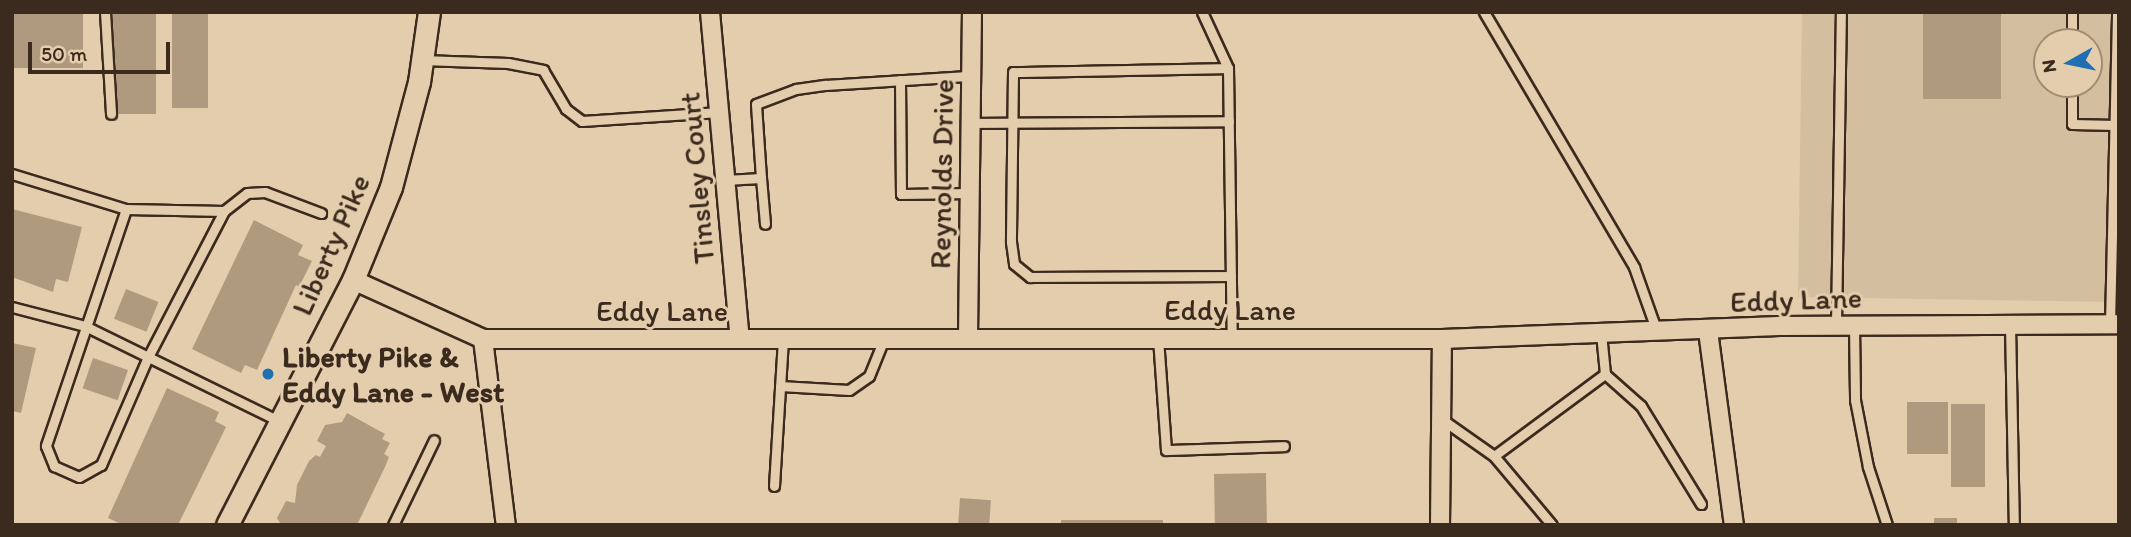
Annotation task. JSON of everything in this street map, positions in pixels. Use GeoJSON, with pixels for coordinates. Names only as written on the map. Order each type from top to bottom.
{"type":"FeatureCollection","features":[{"type":"Feature","properties":{"kind":"street","name":"Liberty Pike"},"geometry":{"type":"LineString","coordinates":[[227,525],[353,280],[391,187],[422,60],[429,12]]}},
{"type":"Feature","properties":{"kind":"street","name":"Tinsley Court"},"geometry":{"type":"LineString","coordinates":[[710,12],[740,339]]}},
{"type":"Feature","properties":{"kind":"street","name":"Reynolds Drive"},"geometry":{"type":"LineString","coordinates":[[968,337],[972,12]]}},
{"type":"Feature","properties":{"kind":"street","name":"Eddy Lane"},"geometry":{"type":"LineString","coordinates":[[353,280],[483,339],[1442,339],[1845,325],[2115,324]]}},
{"type":"Feature","properties":{"kind":"street"},"geometry":{"type":"LineString","coordinates":[[1708,331],[1734,525]]}},
{"type":"Feature","properties":{"kind":"street"},"geometry":{"type":"LineString","coordinates":[[483,339],[506,525]]}},
{"type":"Feature","properties":{"kind":"street"},"geometry":{"type":"LineString","coordinates":[[1440,525],[1442,339]]}},
{"type":"Feature","properties":{"kind":"lane"},"geometry":{"type":"LineString","coordinates":[[105,12],[111,114]]}},
{"type":"Feature","properties":{"kind":"lane"},"geometry":{"type":"LineString","coordinates":[[1202,12],[1228,68],[1232,338]]}},
{"type":"Feature","properties":{"kind":"lane"},"geometry":{"type":"LineString","coordinates":[[1484,12],[1634,267],[1657,332]]}},
{"type":"Feature","properties":{"kind":"lane"},"geometry":{"type":"LineString","coordinates":[[1840,12],[1845,325],[1855,400],[1868,467],[1887,525]]}},
{"type":"Feature","properties":{"kind":"lane"},"geometry":{"type":"LineString","coordinates":[[2115,324],[2117,12]]}},
{"type":"Feature","properties":{"kind":"lane"},"geometry":{"type":"LineString","coordinates":[[422,60],[508,63],[543,70],[566,109],[582,121],[720,112]]}},
{"type":"Feature","properties":{"kind":"lane"},"geometry":{"type":"LineString","coordinates":[[1228,68],[1013,72],[1011,242],[1014,264],[1030,277],[1231,276]]}},
{"type":"Feature","properties":{"kind":"lane"},"geometry":{"type":"LineString","coordinates":[[765,224],[756,104],[796,89],[971,76]]}},
{"type":"Feature","properties":{"kind":"lane"},"geometry":{"type":"LineString","coordinates":[[900,80],[901,194],[970,193]]}},
{"type":"Feature","properties":{"kind":"lane"},"geometry":{"type":"LineString","coordinates":[[2072,98],[2072,124],[2115,125]]}},
{"type":"Feature","properties":{"kind":"lane"},"geometry":{"type":"LineString","coordinates":[[971,123],[1229,121]]}},
{"type":"Feature","properties":{"kind":"lane"},"geometry":{"type":"LineString","coordinates":[[12,174],[126,209],[225,211]]}},
{"type":"Feature","properties":{"kind":"lane"},"geometry":{"type":"LineString","coordinates":[[725,180],[761,178]]}},
{"type":"Feature","properties":{"kind":"lane"},"geometry":{"type":"LineString","coordinates":[[126,209],[46,446],[54,466],[79,477],[101,465],[148,357],[225,211],[247,193],[265,191],[321,213]]}},
{"type":"Feature","properties":{"kind":"lane"},"geometry":{"type":"LineString","coordinates":[[12,307],[88,327],[280,422]]}},
{"type":"Feature","properties":{"kind":"lane"},"geometry":{"type":"LineString","coordinates":[[2010,324],[2014,525]]}},
{"type":"Feature","properties":{"kind":"lane"},"geometry":{"type":"LineString","coordinates":[[1601,332],[1605,374],[1641,406],[1700,504]]}},
{"type":"Feature","properties":{"kind":"lane"},"geometry":{"type":"LineString","coordinates":[[775,486],[783,338]]}},
{"type":"Feature","properties":{"kind":"lane"},"geometry":{"type":"LineString","coordinates":[[780,386],[849,390],[869,376],[884,338]]}},
{"type":"Feature","properties":{"kind":"lane"},"geometry":{"type":"LineString","coordinates":[[1158,338],[1166,450],[1284,446]]}},
{"type":"Feature","properties":{"kind":"lane"},"geometry":{"type":"LineString","coordinates":[[1494,456],[1605,374]]}},
{"type":"Feature","properties":{"kind":"lane"},"geometry":{"type":"LineString","coordinates":[[1440,417],[1494,456],[1552,525]]}},
{"type":"Feature","properties":{"kind":"lane"},"geometry":{"type":"LineString","coordinates":[[393,525],[434,440]]}},
{"type":"Feature","properties":{"kind":"shaded area"},"geometry":{"type":"Polygon","coordinates":[[[1802,12],[2119,12],[2119,302],[1798,297],[1802,12]]]}},
{"type":"Feature","properties":{"kind":"building"},"geometry":{"type":"Polygon","coordinates":[[[12,12],[83,12],[83,68],[12,68],[12,12]]]}},
{"type":"Feature","properties":{"kind":"building"},"geometry":{"type":"Polygon","coordinates":[[[111,12],[156,12],[156,114],[111,114],[111,12]]]}},
{"type":"Feature","properties":{"kind":"building"},"geometry":{"type":"Polygon","coordinates":[[[172,12],[208,12],[208,108],[172,108],[172,12]]]}},
{"type":"Feature","properties":{"kind":"building"},"geometry":{"type":"Polygon","coordinates":[[[1923,12],[2001,12],[2001,99],[1923,99],[1923,12]]]}},
{"type":"Feature","properties":{"kind":"building"},"geometry":{"type":"Polygon","coordinates":[[[12,209],[82,227],[68,282],[56,279],[53,292],[12,277],[12,209]]]}},
{"type":"Feature","properties":{"kind":"building"},"geometry":{"type":"Polygon","coordinates":[[[254,220],[303,245],[298,255],[312,261],[299,287],[296,285],[257,370],[245,365],[241,373],[192,349],[254,220]]]}},
{"type":"Feature","properties":{"kind":"building"},"geometry":{"type":"Polygon","coordinates":[[[126,289],[158,302],[146,332],[114,319],[126,289]]]}},
{"type":"Feature","properties":{"kind":"building"},"geometry":{"type":"Polygon","coordinates":[[[12,343],[36,348],[21,413],[12,411],[12,343]]]}},
{"type":"Feature","properties":{"kind":"building"},"geometry":{"type":"Polygon","coordinates":[[[93,358],[128,370],[118,400],[83,388],[93,358]]]}},
{"type":"Feature","properties":{"kind":"building"},"geometry":{"type":"Polygon","coordinates":[[[167,388],[219,412],[215,421],[226,427],[178,525],[123,525],[108,518],[167,388]]]}},
{"type":"Feature","properties":{"kind":"building"},"geometry":{"type":"Polygon","coordinates":[[[1907,402],[1948,402],[1948,454],[1907,454],[1907,402]]]}},
{"type":"Feature","properties":{"kind":"building"},"geometry":{"type":"Polygon","coordinates":[[[1951,404],[1985,404],[1985,487],[1951,487],[1951,404]]]}},
{"type":"Feature","properties":{"kind":"building"},"geometry":{"type":"Polygon","coordinates":[[[347,413],[385,434],[382,439],[390,443],[384,454],[389,457],[385,467],[357,525],[281,525],[277,518],[286,501],[295,503],[297,485],[309,461],[316,455],[320,457],[326,446],[317,441],[325,425],[342,422],[347,413]]]}},
{"type":"Feature","properties":{"kind":"building"},"geometry":{"type":"Polygon","coordinates":[[[1266,473],[1267,525],[1215,525],[1214,474],[1266,473]]]}},
{"type":"Feature","properties":{"kind":"building"},"geometry":{"type":"Polygon","coordinates":[[[960,498],[991,500],[989,525],[958,524],[960,498]]]}},
{"type":"Feature","properties":{"kind":"building"},"geometry":{"type":"Polygon","coordinates":[[[1934,518],[1957,518],[1957,525],[1934,525],[1934,518]]]}},
{"type":"Feature","properties":{"kind":"building"},"geometry":{"type":"Polygon","coordinates":[[[1061,520],[1163,520],[1163,525],[1061,525],[1061,520]]]}},
{"type":"Feature","properties":{"kind":"place","name":"Liberty Pike & Eddy Lane - West"},"geometry":{"type":"Point","coordinates":[268,374]}}]}
